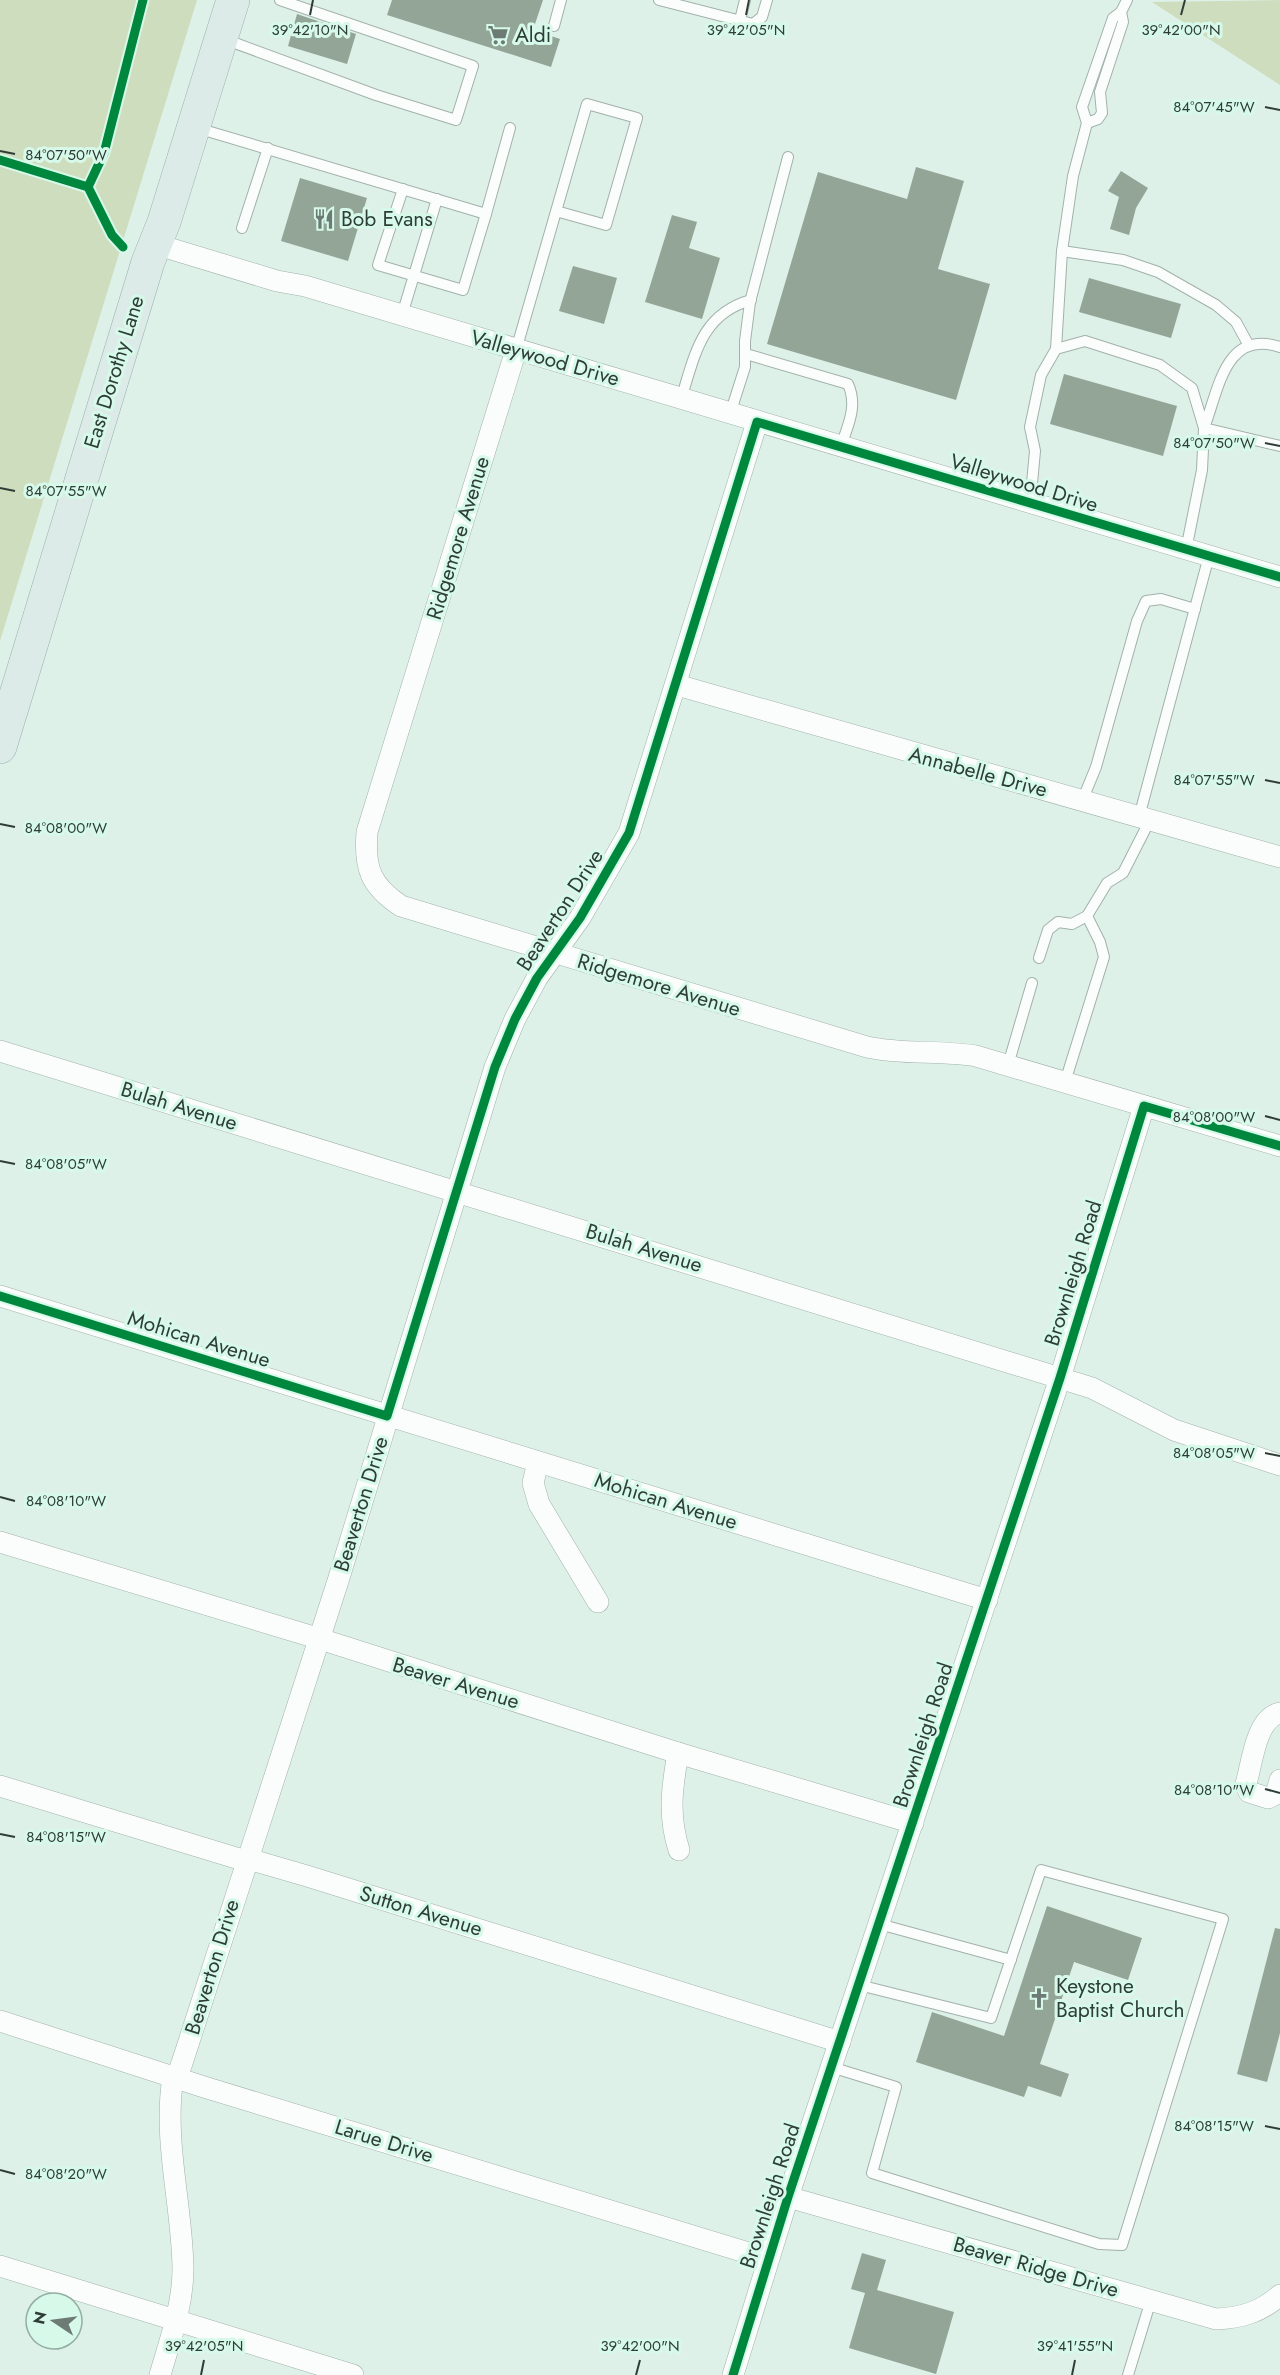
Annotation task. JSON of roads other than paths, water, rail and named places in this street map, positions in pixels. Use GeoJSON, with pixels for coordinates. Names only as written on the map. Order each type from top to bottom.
{"type":"FeatureCollection","features":[{"type":"Feature","properties":{"kind":"main road","name":"East Dorothy Lane"},"geometry":{"type":"LineString","coordinates":[[0,747],[6,708],[139,246],[194,127],[233,0]]}},
{"type":"Feature","properties":{"kind":"street","name":"Valleywood Drive"},"geometry":{"type":"LineString","coordinates":[[139,246],[402,315],[1280,577]]}},
{"type":"Feature","properties":{"kind":"street","name":"Ridgemore Avenue"},"geometry":{"type":"LineString","coordinates":[[516,350],[367,832],[366,850],[374,882],[385,895],[401,906],[553,954],[867,1047],[897,1052],[951,1052],[976,1056],[1280,1146]]}},
{"type":"Feature","properties":{"kind":"street","name":"Beaverton Drive"},"geometry":{"type":"LineString","coordinates":[[159,2375],[176,2320],[183,2271],[181,2228],[170,2133],[173,2077],[179,2071],[182,2063],[317,1638],[338,1581],[456,1191],[507,1038],[537,978],[585,910],[629,833],[758,422]]}},
{"type":"Feature","properties":{"kind":"street","name":"Annabelle Drive"},"geometry":{"type":"LineString","coordinates":[[677,685],[1280,857]]}},
{"type":"Feature","properties":{"kind":"street","name":"Bulah Avenue"},"geometry":{"type":"LineString","coordinates":[[0,1051],[1092,1388],[1174,1430],[1280,1465]]}},
{"type":"Feature","properties":{"kind":"street","name":"Brownleigh Road"},"geometry":{"type":"LineString","coordinates":[[733,2375],[788,2196],[1060,1378],[1144,1106]]}},
{"type":"Feature","properties":{"kind":"street","name":"Mohican Avenue"},"geometry":{"type":"LineString","coordinates":[[0,1296],[987,1600]]}},
{"type":"Feature","properties":{"kind":"street"},"geometry":{"type":"LineString","coordinates":[[538,1462],[533,1483],[540,1504],[598,1602]]}},
{"type":"Feature","properties":{"kind":"street","name":"Beaver Avenue"},"geometry":{"type":"LineString","coordinates":[[0,1542],[317,1638],[678,1753],[913,1823]]}},
{"type":"Feature","properties":{"kind":"street"},"geometry":{"type":"LineString","coordinates":[[1280,1713],[1270,1715],[1263,1725],[1246,1784],[1249,1792],[1268,1798],[1276,1794],[1280,1780]]}},
{"type":"Feature","properties":{"kind":"street"},"geometry":{"type":"LineString","coordinates":[[678,1753],[671,1790],[672,1828],[679,1850]]}},
{"type":"Feature","properties":{"kind":"street","name":"Sutton Avenue"},"geometry":{"type":"LineString","coordinates":[[0,1786],[246,1861],[252,1860],[297,1873],[840,2042]]}},
{"type":"Feature","properties":{"kind":"street","name":"Larue Drive"},"geometry":{"type":"LineString","coordinates":[[0,2021],[173,2077],[768,2259]]}},
{"type":"Feature","properties":{"kind":"street","name":"Beaver Ridge Drive"},"geometry":{"type":"LineString","coordinates":[[788,2196],[1216,2319],[1235,2319],[1269,2305],[1280,2295]]}},
{"type":"Feature","properties":{"kind":"street"},"geometry":{"type":"LineString","coordinates":[[0,2266],[353,2375]]}},
{"type":"Feature","properties":{"kind":"lane"},"geometry":{"type":"LineString","coordinates":[[221,38],[376,95],[456,120],[473,66],[280,0]]}},
{"type":"Feature","properties":{"kind":"lane"},"geometry":{"type":"LineString","coordinates":[[554,26],[561,0]]}},
{"type":"Feature","properties":{"kind":"lane"},"geometry":{"type":"LineString","coordinates":[[659,0],[753,24],[762,17],[767,0]]}},
{"type":"Feature","properties":{"kind":"lane"},"geometry":{"type":"LineString","coordinates":[[740,20],[745,0]]}},
{"type":"Feature","properties":{"kind":"lane"},"geometry":{"type":"LineString","coordinates":[[1026,502],[1032,483],[1035,451],[1030,427],[1041,375],[1056,349],[1062,251],[1073,176],[1087,123],[1082,107],[1113,18],[1121,12],[1127,0]]}},
{"type":"Feature","properties":{"kind":"lane"},"geometry":{"type":"LineString","coordinates":[[1087,123],[1098,119],[1102,113],[1100,92],[1123,22],[1121,12]]}},
{"type":"Feature","properties":{"kind":"lane"},"geometry":{"type":"LineString","coordinates":[[516,350],[556,211],[587,104],[637,118],[606,225],[556,211]]}},
{"type":"Feature","properties":{"kind":"lane"},"geometry":{"type":"LineString","coordinates":[[194,127],[486,214]]}},
{"type":"Feature","properties":{"kind":"lane"},"geometry":{"type":"LineString","coordinates":[[403,189],[378,265],[463,290],[510,128]]}},
{"type":"Feature","properties":{"kind":"lane"},"geometry":{"type":"LineString","coordinates":[[242,228],[268,148]]}},
{"type":"Feature","properties":{"kind":"lane"},"geometry":{"type":"LineString","coordinates":[[730,414],[745,367],[746,334],[751,300],[788,157]]}},
{"type":"Feature","properties":{"kind":"lane"},"geometry":{"type":"LineString","coordinates":[[402,315],[437,199]]}},
{"type":"Feature","properties":{"kind":"lane"},"geometry":{"type":"LineString","coordinates":[[1062,251],[1123,260],[1158,272],[1216,305],[1236,322],[1248,344]]}},
{"type":"Feature","properties":{"kind":"lane"},"geometry":{"type":"LineString","coordinates":[[681,399],[707,327],[720,313],[751,300]]}},
{"type":"Feature","properties":{"kind":"lane"},"geometry":{"type":"LineString","coordinates":[[1056,349],[1085,341],[1160,365],[1192,388],[1204,428]]}},
{"type":"Feature","properties":{"kind":"lane"},"geometry":{"type":"LineString","coordinates":[[1186,550],[1202,470],[1204,428],[1231,357],[1248,344],[1267,342],[1280,347]]}},
{"type":"Feature","properties":{"kind":"lane"},"geometry":{"type":"LineString","coordinates":[[746,354],[848,384],[854,396],[853,412],[841,446]]}},
{"type":"Feature","properties":{"kind":"lane"},"geometry":{"type":"LineString","coordinates":[[1204,428],[1280,446]]}},
{"type":"Feature","properties":{"kind":"lane"},"geometry":{"type":"LineString","coordinates":[[1039,958],[1048,930],[1058,922],[1072,924],[1087,916],[1107,883],[1123,873],[1145,819],[1209,556]]}},
{"type":"Feature","properties":{"kind":"lane"},"geometry":{"type":"LineString","coordinates":[[1082,801],[1096,767],[1137,621],[1146,602],[1161,599],[1195,609]]}},
{"type":"Feature","properties":{"kind":"lane"},"geometry":{"type":"LineString","coordinates":[[1065,1082],[1104,957],[1100,942],[1087,916]]}},
{"type":"Feature","properties":{"kind":"lane"},"geometry":{"type":"LineString","coordinates":[[1008,1065],[1032,983]]}},
{"type":"Feature","properties":{"kind":"lane"},"geometry":{"type":"LineString","coordinates":[[831,2067],[896,2087],[872,2173],[1099,2244],[1122,2246],[1223,1919],[1041,1870],[991,2018],[859,1985]]}},
{"type":"Feature","properties":{"kind":"lane"},"geometry":{"type":"LineString","coordinates":[[879,1924],[1011,1960]]}},
{"type":"Feature","properties":{"kind":"lane"},"geometry":{"type":"LineString","coordinates":[[1128,2375],[1151,2300]]}},
{"type":"Feature","properties":{"kind":"place","name":"Aldi"},"geometry":{"type":"Point","coordinates":[498,35]}},
{"type":"Feature","properties":{"kind":"place","name":"Bob Evans"},"geometry":{"type":"Point","coordinates":[324,219]}},
{"type":"Feature","properties":{"kind":"place","name":"Keystone Baptist Church"},"geometry":{"type":"Point","coordinates":[1039,1998]}}]}
